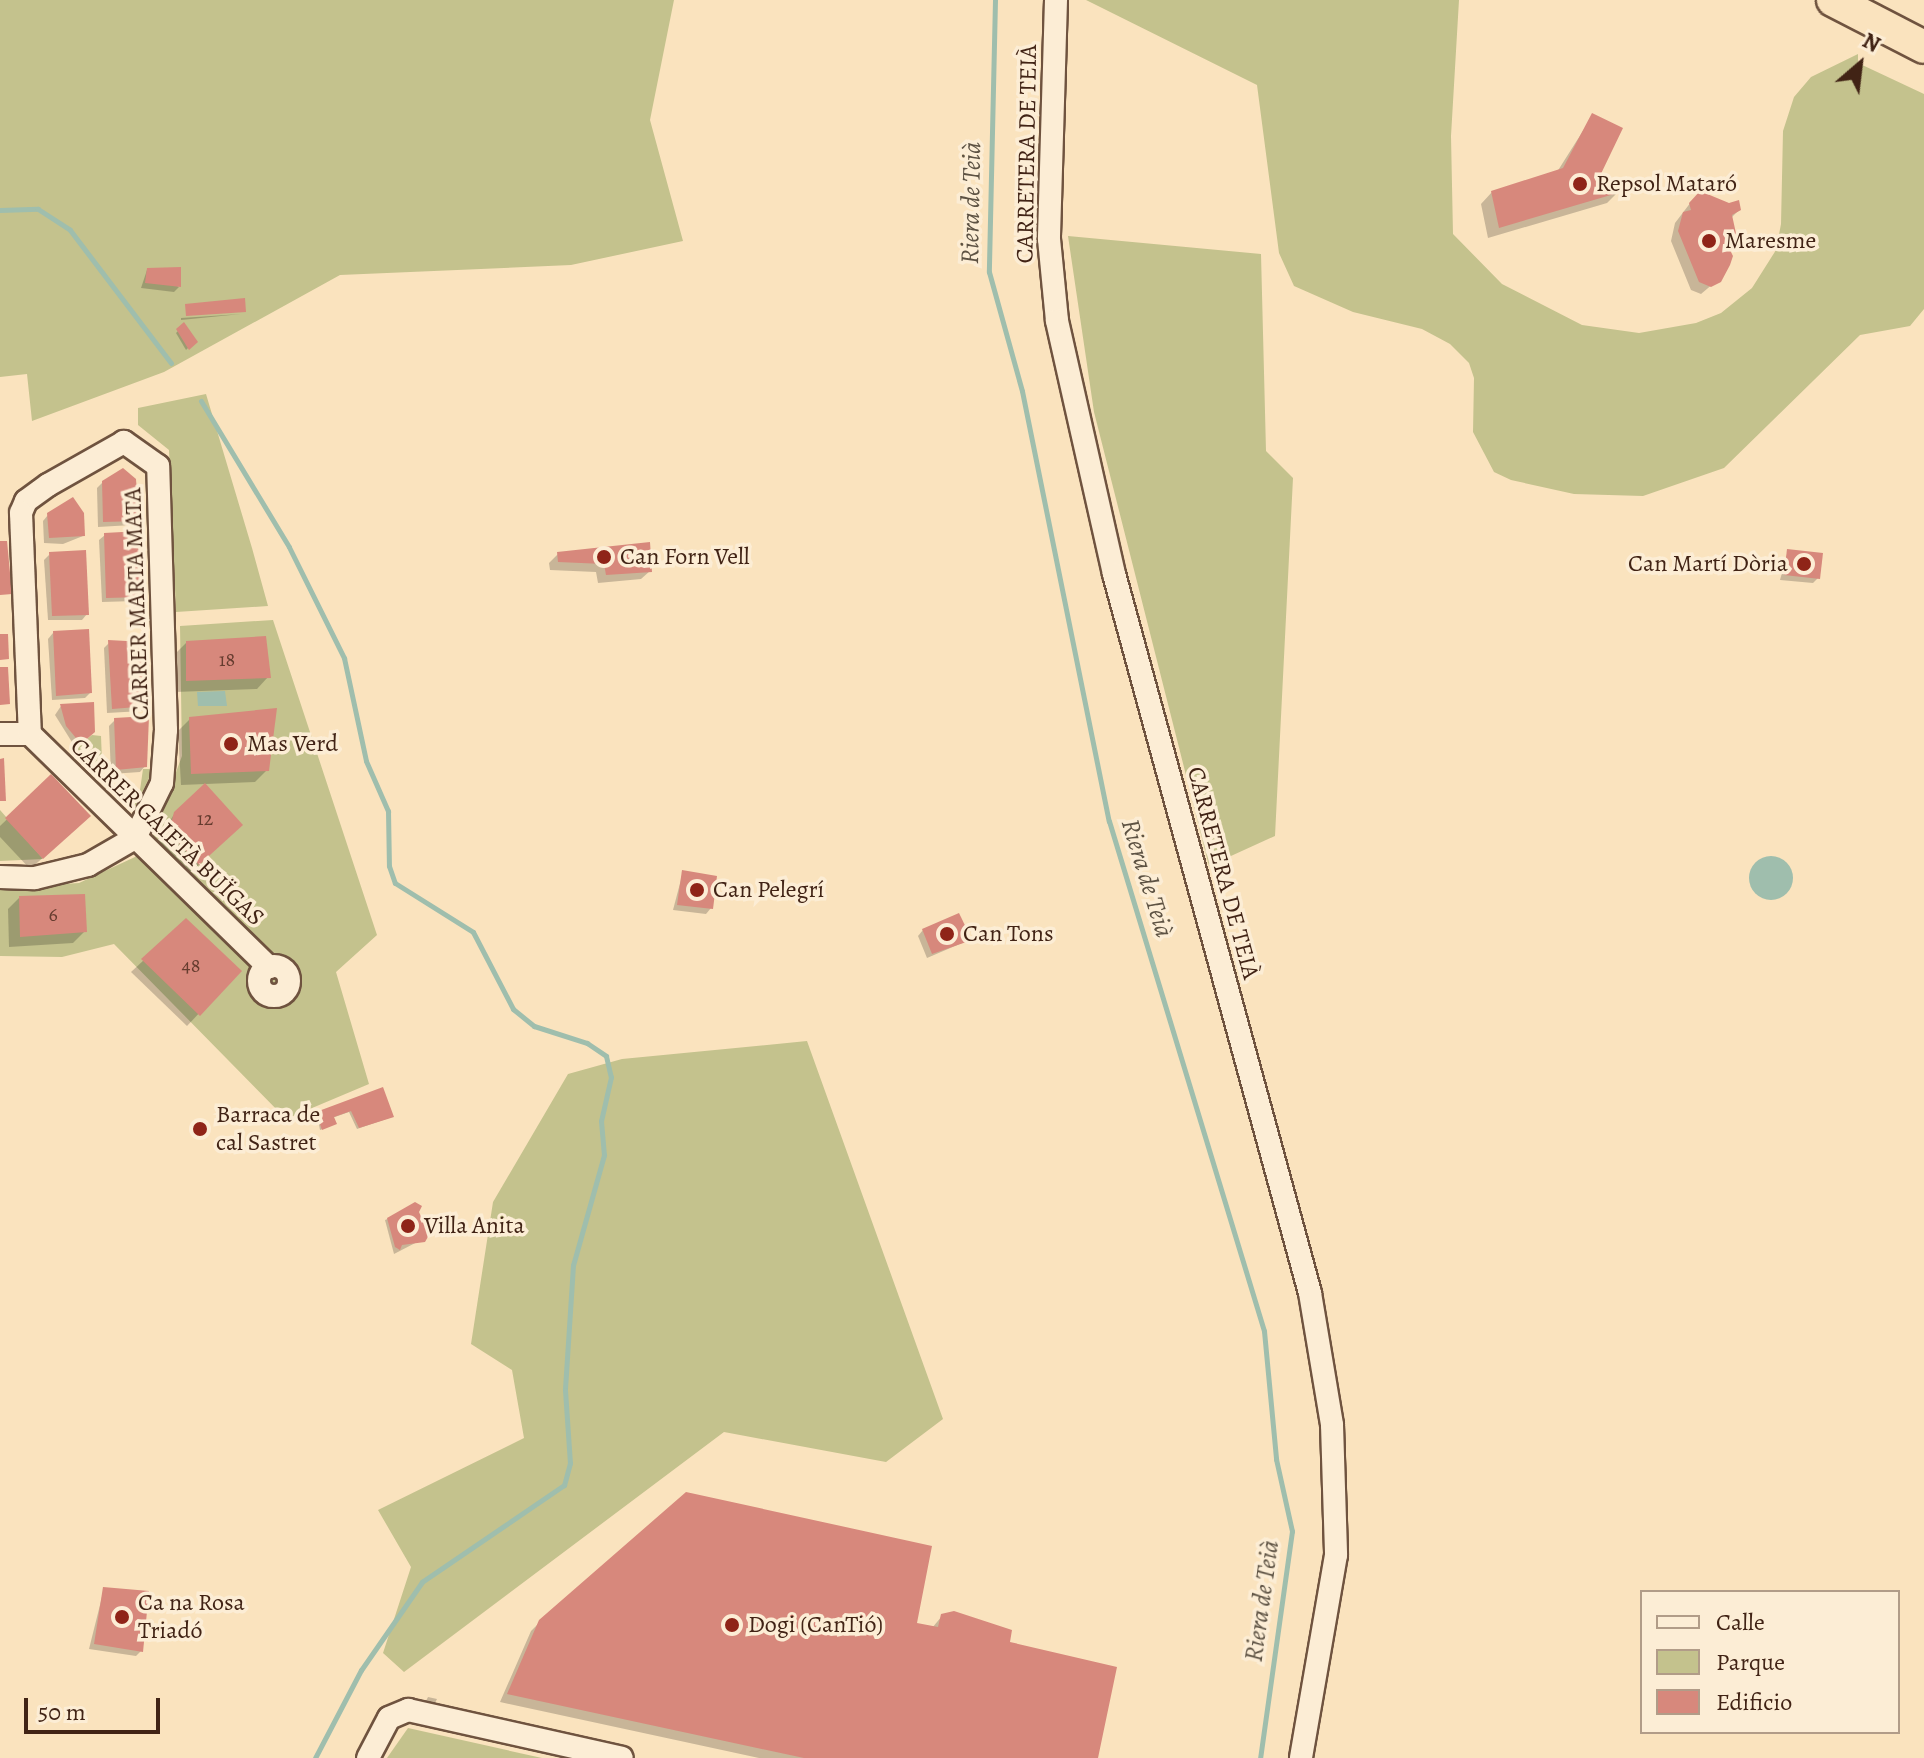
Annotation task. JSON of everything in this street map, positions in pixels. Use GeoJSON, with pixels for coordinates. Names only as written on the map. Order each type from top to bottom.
{"type":"FeatureCollection","features":[{"type":"Feature","properties":{"kind":"highway"},"geometry":{"type":"LineString","coordinates":[[1833,0],[1924,47]]}},
{"type":"Feature","properties":{"kind":"street","name":"CARRETERA DE TEIÀ"},"geometry":{"type":"LineString","coordinates":[[1056,0],[1049,239],[1057,321],[1118,587],[1310,1293],[1332,1425],[1336,1555],[1301,1758]]}},
{"type":"Feature","properties":{"kind":"street","name":"CARRER MARTA MATA"},"geometry":{"type":"LineString","coordinates":[[30,734],[21,513],[26,501],[48,485],[124,442],[158,466],[166,730],[162,783],[135,838]]}},
{"type":"Feature","properties":{"kind":"street"},"geometry":{"type":"LineString","coordinates":[[0,734],[30,734]]}},
{"type":"Feature","properties":{"kind":"street","name":"CARRER GAIETÀ BUÏGAS"},"geometry":{"type":"LineString","coordinates":[[30,734],[269,967]]}},
{"type":"Feature","properties":{"kind":"street"},"geometry":{"type":"LineString","coordinates":[[0,877],[35,878],[88,865],[135,838]]}},
{"type":"Feature","properties":{"kind":"street"},"geometry":{"type":"LineString","coordinates":[[368,1758],[389,1718],[408,1710],[622,1758]]}},
{"type":"Feature","properties":{"kind":"green space"},"geometry":{"type":"Polygon","coordinates":[[[0,0],[674,0],[650,120],[683,241],[571,265],[340,275],[164,372],[32,421],[27,374],[0,377],[0,0]]]}},
{"type":"Feature","properties":{"kind":"green space"},"geometry":{"type":"Polygon","coordinates":[[[1086,0],[1459,0],[1451,136],[1453,234],[1502,284],[1582,325],[1639,333],[1696,323],[1721,313],[1752,288],[1776,250],[1781,224],[1783,131],[1794,97],[1811,77],[1858,54],[1858,63],[1924,94],[1924,309],[1910,326],[1860,335],[1724,468],[1643,496],[1574,494],[1511,480],[1494,472],[1473,432],[1474,378],[1469,363],[1450,344],[1422,329],[1353,312],[1294,286],[1279,253],[1257,85],[1086,0]]]}},
{"type":"Feature","properties":{"kind":"green space"},"geometry":{"type":"Polygon","coordinates":[[[1068,236],[1261,254],[1266,451],[1293,478],[1275,836],[1209,866],[1094,412],[1068,236]]]}},
{"type":"Feature","properties":{"kind":"green space"},"geometry":{"type":"Polygon","coordinates":[[[206,394],[268,606],[176,612],[169,450],[138,425],[138,408],[206,394]]]}},
{"type":"Feature","properties":{"kind":"green space"},"geometry":{"type":"Polygon","coordinates":[[[273,620],[377,935],[336,972],[369,1084],[286,1119],[114,944],[62,957],[0,956],[0,888],[79,883],[135,857],[153,834],[182,756],[180,626],[273,620]]]}},
{"type":"Feature","properties":{"kind":"green space"},"geometry":{"type":"Polygon","coordinates":[[[92,735],[101,736],[102,761],[90,770],[71,751],[92,735]]]}},
{"type":"Feature","properties":{"kind":"green space"},"geometry":{"type":"Polygon","coordinates":[[[143,769],[151,769],[149,778],[136,805],[129,808],[113,793],[140,790],[143,769]]]}},
{"type":"Feature","properties":{"kind":"green space"},"geometry":{"type":"Polygon","coordinates":[[[0,810],[43,859],[0,861],[0,810]]]}},
{"type":"Feature","properties":{"kind":"green space"},"geometry":{"type":"Polygon","coordinates":[[[807,1041],[943,1419],[886,1462],[724,1432],[404,1672],[383,1653],[411,1567],[378,1510],[524,1438],[512,1370],[471,1344],[493,1202],[568,1074],[622,1059],[807,1041]]]}},
{"type":"Feature","properties":{"kind":"green space"},"geometry":{"type":"Polygon","coordinates":[[[408,1728],[542,1758],[387,1758],[408,1728]]]}},
{"type":"Feature","properties":{"kind":"shaded area"},"geometry":{"type":"Polygon","coordinates":[[[225,691],[227,706],[198,706],[197,692],[225,691]]]}},
{"type":"Feature","properties":{"kind":"shaded area"},"geometry":{"type":"Polygon","coordinates":[[[1771,856],[1786,863],[1793,878],[1786,893],[1771,900],[1756,893],[1749,878],[1756,863],[1771,856]]]}},
{"type":"Feature","properties":{"kind":"building"},"geometry":{"type":"Polygon","coordinates":[[[1592,113],[1623,128],[1598,180],[1621,192],[1499,228],[1491,191],[1563,168],[1592,113]]]}},
{"type":"Feature","properties":{"kind":"building","name":"Maresme"},"geometry":{"type":"Polygon","coordinates":[[[1700,191],[1729,203],[1739,200],[1741,210],[1732,215],[1737,238],[1728,246],[1733,256],[1730,265],[1721,282],[1711,287],[1699,282],[1678,231],[1683,212],[1691,210],[1689,203],[1700,191]]]}},
{"type":"Feature","properties":{"kind":"building"},"geometry":{"type":"Polygon","coordinates":[[[181,267],[181,287],[145,283],[147,268],[181,267]]]}},
{"type":"Feature","properties":{"kind":"building"},"geometry":{"type":"Polygon","coordinates":[[[245,298],[246,312],[186,316],[185,304],[245,298]]]}},
{"type":"Feature","properties":{"kind":"building"},"geometry":{"type":"Polygon","coordinates":[[[184,322],[198,342],[189,350],[176,329],[184,322]]]}},
{"type":"Feature","properties":{"kind":"building"},"geometry":{"type":"Polygon","coordinates":[[[123,468],[136,479],[139,521],[103,522],[102,481],[123,468]]]}},
{"type":"Feature","properties":{"kind":"building"},"geometry":{"type":"Polygon","coordinates":[[[73,497],[84,513],[85,536],[49,538],[47,513],[73,497]]]}},
{"type":"Feature","properties":{"kind":"building"},"geometry":{"type":"Polygon","coordinates":[[[141,531],[143,597],[106,598],[104,533],[141,531]]]}},
{"type":"Feature","properties":{"kind":"building"},"geometry":{"type":"Polygon","coordinates":[[[0,541],[7,541],[12,594],[0,595],[0,541]]]}},
{"type":"Feature","properties":{"kind":"building","name":"Can Forn Vell"},"geometry":{"type":"Polygon","coordinates":[[[650,542],[652,572],[606,575],[604,564],[558,562],[557,552],[650,542]]]}},
{"type":"Feature","properties":{"kind":"building","name":"Can Martí Dòria"},"geometry":{"type":"Polygon","coordinates":[[[1787,549],[1823,553],[1820,579],[1784,575],[1787,549]]]}},
{"type":"Feature","properties":{"kind":"building"},"geometry":{"type":"Polygon","coordinates":[[[86,550],[89,615],[52,616],[49,552],[86,550]]]}},
{"type":"Feature","properties":{"kind":"building"},"geometry":{"type":"Polygon","coordinates":[[[89,629],[92,693],[56,696],[53,631],[89,629]]]}},
{"type":"Feature","properties":{"kind":"building"},"geometry":{"type":"Polygon","coordinates":[[[0,634],[8,634],[9,659],[0,660],[0,634]]]}},
{"type":"Feature","properties":{"kind":"building"},"geometry":{"type":"Polygon","coordinates":[[[266,636],[271,678],[186,681],[186,641],[266,636]]]}},
{"type":"Feature","properties":{"kind":"building"},"geometry":{"type":"Polygon","coordinates":[[[108,640],[145,642],[149,706],[112,709],[108,640]]]}},
{"type":"Feature","properties":{"kind":"building"},"geometry":{"type":"Polygon","coordinates":[[[0,667],[8,667],[10,704],[0,705],[0,667]]]}},
{"type":"Feature","properties":{"kind":"building"},"geometry":{"type":"Polygon","coordinates":[[[94,702],[95,732],[81,744],[66,726],[60,704],[94,702]]]}},
{"type":"Feature","properties":{"kind":"building","name":"Mas Verd"},"geometry":{"type":"Polygon","coordinates":[[[277,708],[269,771],[191,774],[189,717],[277,708]]]}},
{"type":"Feature","properties":{"kind":"building"},"geometry":{"type":"Polygon","coordinates":[[[149,716],[147,767],[116,770],[114,718],[149,716]]]}},
{"type":"Feature","properties":{"kind":"building"},"geometry":{"type":"Polygon","coordinates":[[[4,758],[6,801],[0,801],[0,759],[4,758]]]}},
{"type":"Feature","properties":{"kind":"building"},"geometry":{"type":"Polygon","coordinates":[[[51,774],[91,816],[43,859],[5,818],[51,774]]]}},
{"type":"Feature","properties":{"kind":"building"},"geometry":{"type":"Polygon","coordinates":[[[205,783],[243,825],[199,865],[169,832],[174,812],[205,783]]]}},
{"type":"Feature","properties":{"kind":"building","name":"Can Pelegrí"},"geometry":{"type":"Polygon","coordinates":[[[682,870],[717,876],[713,909],[677,905],[682,870]]]}},
{"type":"Feature","properties":{"kind":"building"},"geometry":{"type":"Polygon","coordinates":[[[85,894],[87,932],[20,937],[19,896],[85,894]]]}},
{"type":"Feature","properties":{"kind":"building","name":"Can Tons"},"geometry":{"type":"Polygon","coordinates":[[[959,913],[972,940],[932,954],[922,929],[959,913]]]}},
{"type":"Feature","properties":{"kind":"building"},"geometry":{"type":"Polygon","coordinates":[[[186,918],[242,971],[200,1016],[141,959],[186,918]]]}},
{"type":"Feature","properties":{"kind":"building"},"geometry":{"type":"Polygon","coordinates":[[[383,1087],[394,1117],[359,1128],[351,1111],[334,1117],[337,1124],[322,1130],[316,1112],[383,1087]]]}},
{"type":"Feature","properties":{"kind":"building","name":"Villa Anita"},"geometry":{"type":"Polygon","coordinates":[[[415,1202],[422,1206],[419,1212],[429,1235],[425,1242],[402,1245],[400,1250],[395,1247],[387,1218],[415,1202]]]}},
{"type":"Feature","properties":{"kind":"building","name":"Dogi (CanTió)"},"geometry":{"type":"Polygon","coordinates":[[[686,1492],[932,1546],[917,1623],[938,1627],[941,1614],[954,1611],[1012,1630],[1010,1642],[1117,1667],[1098,1758],[804,1758],[507,1694],[539,1620],[686,1492]]]}},
{"type":"Feature","properties":{"kind":"building","name":"Ca na Rosa Triadó"},"geometry":{"type":"Polygon","coordinates":[[[103,1587],[149,1591],[143,1652],[94,1644],[103,1587]]]}},
{"type":"Feature","properties":{"kind":"waterway","name":"Riera de Teià"},"geometry":{"type":"LineString","coordinates":[[995,0],[989,272],[1022,391],[1109,821],[1264,1331],[1276,1459],[1292,1531],[1260,1758]]}},
{"type":"Feature","properties":{"kind":"waterway"},"geometry":{"type":"LineString","coordinates":[[0,210],[38,209],[70,230],[171,363]]}},
{"type":"Feature","properties":{"kind":"waterway"},"geometry":{"type":"LineString","coordinates":[[201,401],[289,547],[344,658],[366,761],[388,811],[389,866],[395,883],[473,932],[513,1009],[534,1026],[587,1043],[606,1056],[611,1077],[601,1121],[604,1155],[573,1265],[565,1390],[570,1463],[564,1485],[422,1582],[361,1670],[315,1758]]}},
{"type":"Feature","properties":{"kind":"place","name":"Repsol Mataró"},"geometry":{"type":"Point","coordinates":[1580,184]}},
{"type":"Feature","properties":{"kind":"place","name":"Maresme"},"geometry":{"type":"Point","coordinates":[1709,241]}},
{"type":"Feature","properties":{"kind":"place","name":"Can Forn Vell"},"geometry":{"type":"Point","coordinates":[604,557]}},
{"type":"Feature","properties":{"kind":"place","name":"Can Martí Dòria"},"geometry":{"type":"Point","coordinates":[1804,564]}},
{"type":"Feature","properties":{"kind":"place","name":"Mas Verd"},"geometry":{"type":"Point","coordinates":[231,744]}},
{"type":"Feature","properties":{"kind":"place","name":"Can Pelegrí"},"geometry":{"type":"Point","coordinates":[697,890]}},
{"type":"Feature","properties":{"kind":"place","name":"Can Tons"},"geometry":{"type":"Point","coordinates":[947,934]}},
{"type":"Feature","properties":{"kind":"place","name":"Barraca de cal Sastret"},"geometry":{"type":"Point","coordinates":[200,1129]}},
{"type":"Feature","properties":{"kind":"place","name":"Villa Anita"},"geometry":{"type":"Point","coordinates":[408,1226]}},
{"type":"Feature","properties":{"kind":"place","name":"Ca na Rosa Triadó"},"geometry":{"type":"Point","coordinates":[122,1617]}},
{"type":"Feature","properties":{"kind":"place","name":"Dogi (CanTió)"},"geometry":{"type":"Point","coordinates":[732,1625]}}]}
